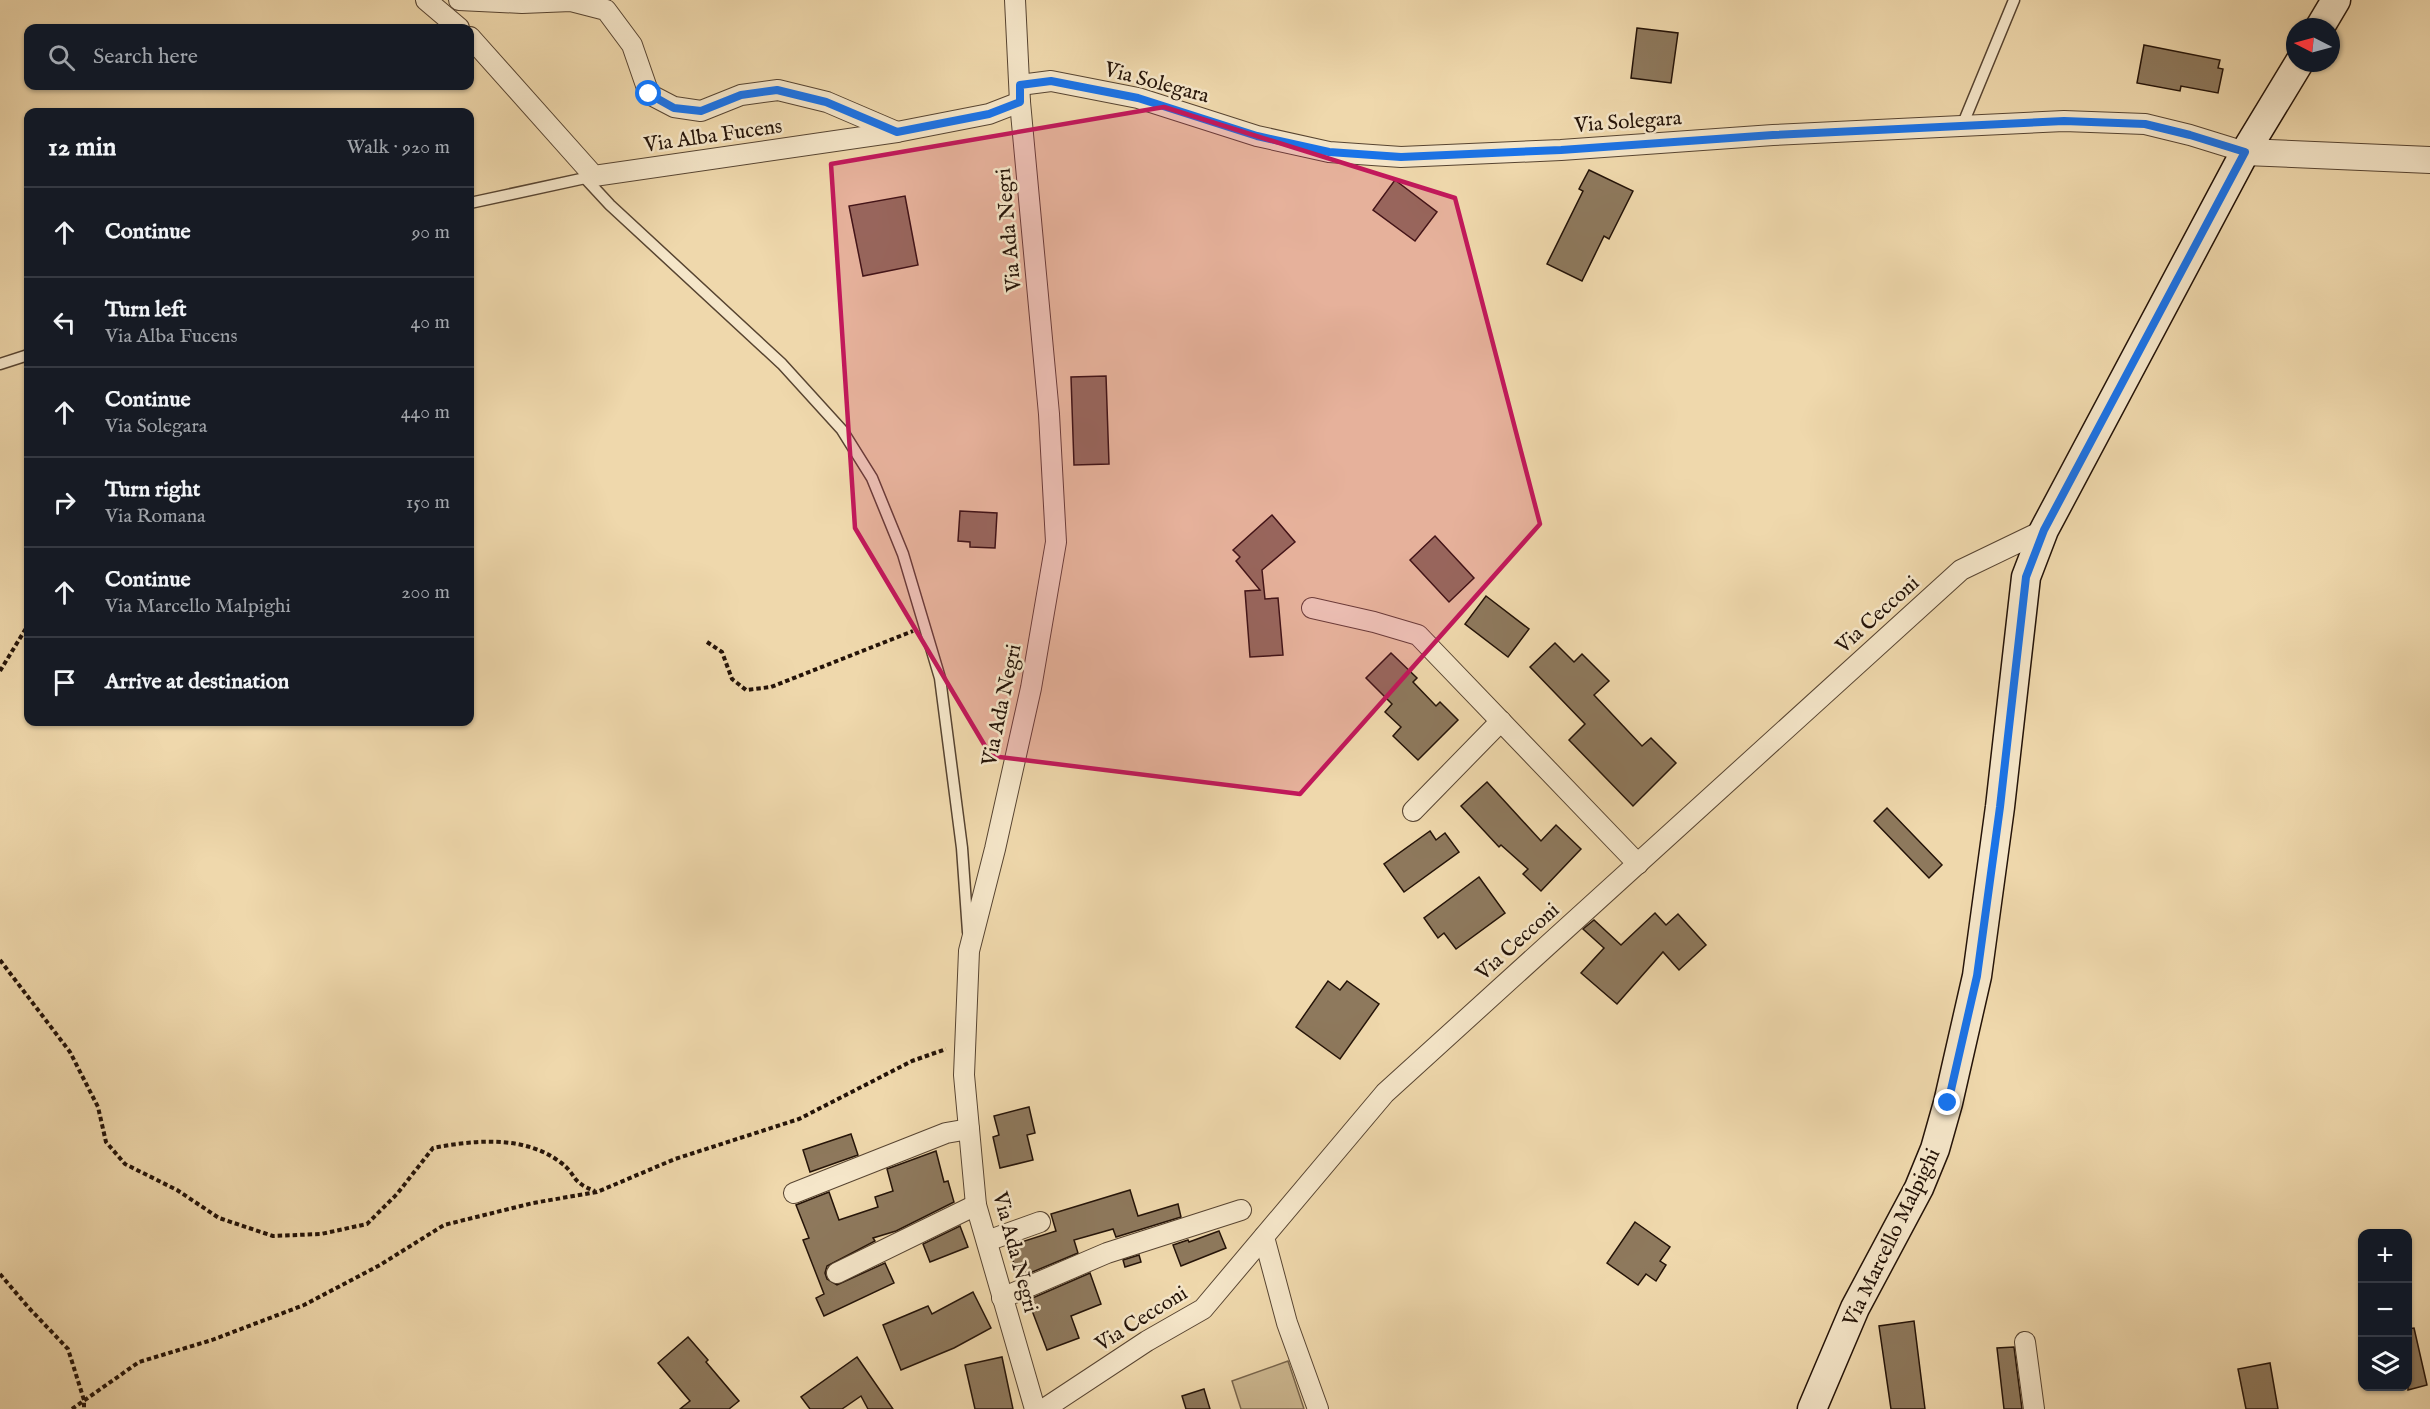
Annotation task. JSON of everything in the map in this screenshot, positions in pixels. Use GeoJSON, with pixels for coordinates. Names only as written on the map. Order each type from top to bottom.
{"type":"FeatureCollection","features":[{"type":"Feature","properties":{"kind":"main road"},"geometry":{"type":"LineString","coordinates":[[2325,18],[2336,0]]}},
{"type":"Feature","properties":{"kind":"main road","name":"Via Marcello Malpighi"},"geometry":{"type":"LineString","coordinates":[[1812,1409],[1856,1308],[1919,1188],[1935,1149],[1948,1103],[1977,976],[2000,807],[2026,577],[2044,530],[2245,152],[2294,72]]}},
{"type":"Feature","properties":{"kind":"street"},"geometry":{"type":"LineString","coordinates":[[426,0],[454,24]]}},
{"type":"Feature","properties":{"kind":"street"},"geometry":{"type":"LineString","coordinates":[[459,0],[522,3],[571,1],[606,10],[632,45],[649,94],[674,108],[701,111],[741,95],[777,90],[826,102],[897,132]]}},
{"type":"Feature","properties":{"kind":"street","name":"Via Ada Negri"},"geometry":{"type":"LineString","coordinates":[[1016,0],[1020,93],[1049,414],[1056,542],[1031,688],[995,849],[969,951],[964,1076],[976,1205],[1035,1409]]}},
{"type":"Feature","properties":{"kind":"street"},"geometry":{"type":"LineString","coordinates":[[474,42],[589,177]]}},
{"type":"Feature","properties":{"kind":"street","name":"Via Solegara"},"geometry":{"type":"LineString","coordinates":[[1020,93],[1051,81],[1138,98],[1278,141],[1329,152],[1401,157],[2064,121],[2145,124],[2245,152]]}},
{"type":"Feature","properties":{"kind":"street","name":"Via Alba Fucens"},"geometry":{"type":"LineString","coordinates":[[589,177],[897,132],[989,114],[1020,93]]}},
{"type":"Feature","properties":{"kind":"street"},"geometry":{"type":"LineString","coordinates":[[2245,152],[2430,160]]}},
{"type":"Feature","properties":{"kind":"street","name":"Via Cecconi"},"geometry":{"type":"LineString","coordinates":[[1044,1409],[1147,1341],[1203,1310],[1385,1094],[1961,570],[2044,530]]}},
{"type":"Feature","properties":{"kind":"street"},"geometry":{"type":"LineString","coordinates":[[1312,608],[1418,635],[1638,864]]}},
{"type":"Feature","properties":{"kind":"street"},"geometry":{"type":"LineString","coordinates":[[1413,811],[1501,721]]}},
{"type":"Feature","properties":{"kind":"street"},"geometry":{"type":"LineString","coordinates":[[794,1193],[946,1133],[969,1129]]}},
{"type":"Feature","properties":{"kind":"street"},"geometry":{"type":"LineString","coordinates":[[837,1273],[976,1205]]}},
{"type":"Feature","properties":{"kind":"street"},"geometry":{"type":"LineString","coordinates":[[1002,1298],[1107,1253],[1241,1210]]}},
{"type":"Feature","properties":{"kind":"street"},"geometry":{"type":"LineString","coordinates":[[987,1241],[1040,1222]]}},
{"type":"Feature","properties":{"kind":"street"},"geometry":{"type":"LineString","coordinates":[[1264,1237],[1287,1323],[1318,1409]]}},
{"type":"Feature","properties":{"kind":"street"},"geometry":{"type":"LineString","coordinates":[[2025,1342],[2034,1409]]}},
{"type":"Feature","properties":{"kind":"lane"},"geometry":{"type":"LineString","coordinates":[[1962,126],[2014,0]]}},
{"type":"Feature","properties":{"kind":"lane"},"geometry":{"type":"LineString","coordinates":[[474,202],[589,177],[618,214],[782,364],[842,430],[872,478],[903,554],[940,678],[962,848],[969,951]]}},
{"type":"Feature","properties":{"kind":"lane"},"geometry":{"type":"LineString","coordinates":[[0,364],[24,356]]}},
{"type":"Feature","properties":{"kind":"path"},"geometry":{"type":"LineString","coordinates":[[707,642],[722,652],[732,678],[746,690],[771,687],[925,626]]}},
{"type":"Feature","properties":{"kind":"path"},"geometry":{"type":"LineString","coordinates":[[0,671],[24,632]]}},
{"type":"Feature","properties":{"kind":"path"},"geometry":{"type":"LineString","coordinates":[[0,960],[70,1052],[98,1107],[106,1142],[125,1164],[177,1190],[219,1218],[273,1236],[321,1234],[367,1224],[397,1194],[433,1148],[467,1141],[504,1143],[538,1149],[562,1163],[580,1186],[597,1192]]}},
{"type":"Feature","properties":{"kind":"path"},"geometry":{"type":"LineString","coordinates":[[72,1409],[139,1362],[212,1340],[304,1305],[380,1265],[444,1225],[534,1203],[597,1192],[675,1159],[799,1119],[912,1061],[966,1041]]}},
{"type":"Feature","properties":{"kind":"path"},"geometry":{"type":"LineString","coordinates":[[0,1274],[68,1349],[84,1400],[84,1409]]}},
{"type":"Feature","properties":{"kind":"highlighted area"},"geometry":{"type":"Polygon","coordinates":[[[1164,107],[1455,198],[1540,524],[1300,794],[991,756],[855,528],[831,164],[1164,107]]]}},
{"type":"Feature","properties":{"kind":"shaded area"},"geometry":{"type":"Polygon","coordinates":[[[1288,1361],[1304,1409],[1241,1409],[1232,1381],[1288,1361]]]}},
{"type":"Feature","properties":{"kind":"building"},"geometry":{"type":"Polygon","coordinates":[[[1637,28],[1678,33],[1671,83],[1631,78],[1637,28]]]}},
{"type":"Feature","properties":{"kind":"building"},"geometry":{"type":"Polygon","coordinates":[[[2144,45],[2220,60],[2218,68],[2223,69],[2218,93],[2181,86],[2180,91],[2137,83],[2144,45]]]}},
{"type":"Feature","properties":{"kind":"building"},"geometry":{"type":"Polygon","coordinates":[[[1589,170],[1633,191],[1609,239],[1604,236],[1582,281],[1547,264],[1583,191],[1579,189],[1589,170]]]}},
{"type":"Feature","properties":{"kind":"building"},"geometry":{"type":"Polygon","coordinates":[[[1395,180],[1437,212],[1415,241],[1373,210],[1395,180]]]}},
{"type":"Feature","properties":{"kind":"building"},"geometry":{"type":"Polygon","coordinates":[[[905,196],[918,265],[863,276],[849,206],[905,196]]]}},
{"type":"Feature","properties":{"kind":"building"},"geometry":{"type":"Polygon","coordinates":[[[1106,376],[1109,464],[1074,465],[1071,377],[1106,376]]]}},
{"type":"Feature","properties":{"kind":"building"},"geometry":{"type":"Polygon","coordinates":[[[960,511],[997,513],[995,548],[970,547],[970,542],[958,541],[960,511]]]}},
{"type":"Feature","properties":{"kind":"building"},"geometry":{"type":"Polygon","coordinates":[[[1272,515],[1295,542],[1262,570],[1265,599],[1278,598],[1283,655],[1250,657],[1245,591],[1260,590],[1236,561],[1240,557],[1233,550],[1272,515]]]}},
{"type":"Feature","properties":{"kind":"building"},"geometry":{"type":"Polygon","coordinates":[[[1435,536],[1474,578],[1449,602],[1410,560],[1435,536]]]}},
{"type":"Feature","properties":{"kind":"building"},"geometry":{"type":"Polygon","coordinates":[[[1486,596],[1529,629],[1508,657],[1465,624],[1486,596]]]}},
{"type":"Feature","properties":{"kind":"building"},"geometry":{"type":"Polygon","coordinates":[[[1555,643],[1574,662],[1582,654],[1609,681],[1594,695],[1642,746],[1651,738],[1676,763],[1633,806],[1569,740],[1585,724],[1530,667],[1555,643]]]}},
{"type":"Feature","properties":{"kind":"building"},"geometry":{"type":"Polygon","coordinates":[[[1391,653],[1417,678],[1413,682],[1436,706],[1440,702],[1458,720],[1418,760],[1393,736],[1401,727],[1385,712],[1392,704],[1366,678],[1391,653]]]}},
{"type":"Feature","properties":{"kind":"building"},"geometry":{"type":"Polygon","coordinates":[[[1487,782],[1541,841],[1556,825],[1581,849],[1541,891],[1523,874],[1528,869],[1501,845],[1499,847],[1461,806],[1487,782]]]}},
{"type":"Feature","properties":{"kind":"building"},"geometry":{"type":"Polygon","coordinates":[[[1887,808],[1942,865],[1929,878],[1874,821],[1887,808]]]}},
{"type":"Feature","properties":{"kind":"building"},"geometry":{"type":"Polygon","coordinates":[[[1430,831],[1436,840],[1445,833],[1459,852],[1404,892],[1384,864],[1430,831]]]}},
{"type":"Feature","properties":{"kind":"building"},"geometry":{"type":"Polygon","coordinates":[[[1479,877],[1505,913],[1456,949],[1444,933],[1438,938],[1424,918],[1479,877]]]}},
{"type":"Feature","properties":{"kind":"building"},"geometry":{"type":"Polygon","coordinates":[[[1655,913],[1666,925],[1678,914],[1706,945],[1679,970],[1663,952],[1617,1004],[1581,973],[1604,948],[1583,929],[1594,920],[1621,945],[1655,913]]]}},
{"type":"Feature","properties":{"kind":"building"},"geometry":{"type":"Polygon","coordinates":[[[1328,981],[1340,990],[1347,981],[1379,1004],[1340,1059],[1296,1027],[1328,981]]]}},
{"type":"Feature","properties":{"kind":"building"},"geometry":{"type":"Polygon","coordinates":[[[1029,1107],[1035,1133],[1027,1135],[1033,1160],[1000,1168],[993,1137],[999,1135],[994,1116],[1029,1107]]]}},
{"type":"Feature","properties":{"kind":"building"},"geometry":{"type":"Polygon","coordinates":[[[851,1134],[858,1155],[810,1172],[803,1150],[851,1134]]]}},
{"type":"Feature","properties":{"kind":"building"},"geometry":{"type":"Polygon","coordinates":[[[936,1151],[944,1182],[948,1181],[954,1202],[896,1231],[873,1238],[875,1241],[827,1266],[825,1273],[827,1279],[837,1285],[885,1263],[894,1283],[824,1316],[816,1298],[824,1294],[803,1240],[809,1238],[796,1205],[829,1192],[839,1220],[878,1207],[875,1197],[893,1191],[887,1169],[936,1151]]]}},
{"type":"Feature","properties":{"kind":"building"},"geometry":{"type":"Polygon","coordinates":[[[1130,1190],[1138,1216],[1178,1204],[1181,1217],[1116,1237],[1113,1229],[1074,1240],[1078,1253],[1018,1278],[1009,1246],[1056,1231],[1051,1214],[1130,1190]]]}},
{"type":"Feature","properties":{"kind":"building"},"geometry":{"type":"Polygon","coordinates":[[[1635,1222],[1670,1247],[1660,1261],[1666,1265],[1656,1281],[1646,1274],[1638,1285],[1607,1263],[1635,1222]]]}},
{"type":"Feature","properties":{"kind":"building"},"geometry":{"type":"Polygon","coordinates":[[[960,1226],[968,1247],[930,1262],[923,1244],[960,1226]]]}},
{"type":"Feature","properties":{"kind":"building"},"geometry":{"type":"Polygon","coordinates":[[[1219,1231],[1226,1248],[1181,1266],[1173,1245],[1219,1231]]]}},
{"type":"Feature","properties":{"kind":"building"},"geometry":{"type":"Polygon","coordinates":[[[1139,1255],[1141,1262],[1125,1267],[1123,1260],[1139,1255]]]}},
{"type":"Feature","properties":{"kind":"building"},"geometry":{"type":"Polygon","coordinates":[[[1090,1273],[1101,1304],[1071,1316],[1079,1338],[1047,1350],[1028,1300],[1090,1273]]]}},
{"type":"Feature","properties":{"kind":"building"},"geometry":{"type":"Polygon","coordinates":[[[973,1292],[991,1328],[954,1348],[901,1370],[883,1325],[928,1306],[932,1314],[973,1292]]]}},
{"type":"Feature","properties":{"kind":"building"},"geometry":{"type":"Polygon","coordinates":[[[1914,1321],[1925,1409],[1891,1409],[1879,1326],[1914,1321]]]}},
{"type":"Feature","properties":{"kind":"building"},"geometry":{"type":"Polygon","coordinates":[[[2412,1328],[2414,1328],[2427,1385],[2412,1389],[2412,1337],[2412,1328]]]}},
{"type":"Feature","properties":{"kind":"building"},"geometry":{"type":"Polygon","coordinates":[[[688,1337],[739,1401],[729,1409],[680,1409],[690,1401],[658,1363],[688,1337]]]}},
{"type":"Feature","properties":{"kind":"building"},"geometry":{"type":"Polygon","coordinates":[[[2014,1347],[2022,1409],[2004,1409],[1997,1348],[2014,1347]]]}},
{"type":"Feature","properties":{"kind":"building"},"geometry":{"type":"Polygon","coordinates":[[[857,1357],[893,1409],[868,1409],[861,1396],[842,1409],[810,1409],[801,1397],[857,1357]]]}},
{"type":"Feature","properties":{"kind":"building"},"geometry":{"type":"Polygon","coordinates":[[[1002,1357],[1013,1409],[975,1409],[965,1365],[1002,1357]]]}},
{"type":"Feature","properties":{"kind":"building"},"geometry":{"type":"Polygon","coordinates":[[[2270,1363],[2278,1409],[2246,1409],[2238,1369],[2270,1363]]]}},
{"type":"Feature","properties":{"kind":"building"},"geometry":{"type":"Polygon","coordinates":[[[1204,1389],[1210,1409],[1186,1409],[1182,1396],[1204,1389]]]}},
{"type":"Feature","properties":{"kind":"route"},"geometry":{"type":"LineString","coordinates":[[649,94],[674,108],[701,111],[741,95],[777,90],[826,102],[897,132],[989,114],[1020,102],[1020,85],[1051,81],[1138,98],[1257,136],[1329,152],[1401,157],[2064,121],[2145,124],[2245,152],[2044,530],[2026,577],[2000,807],[1977,976],[1948,1103]]}}]}
